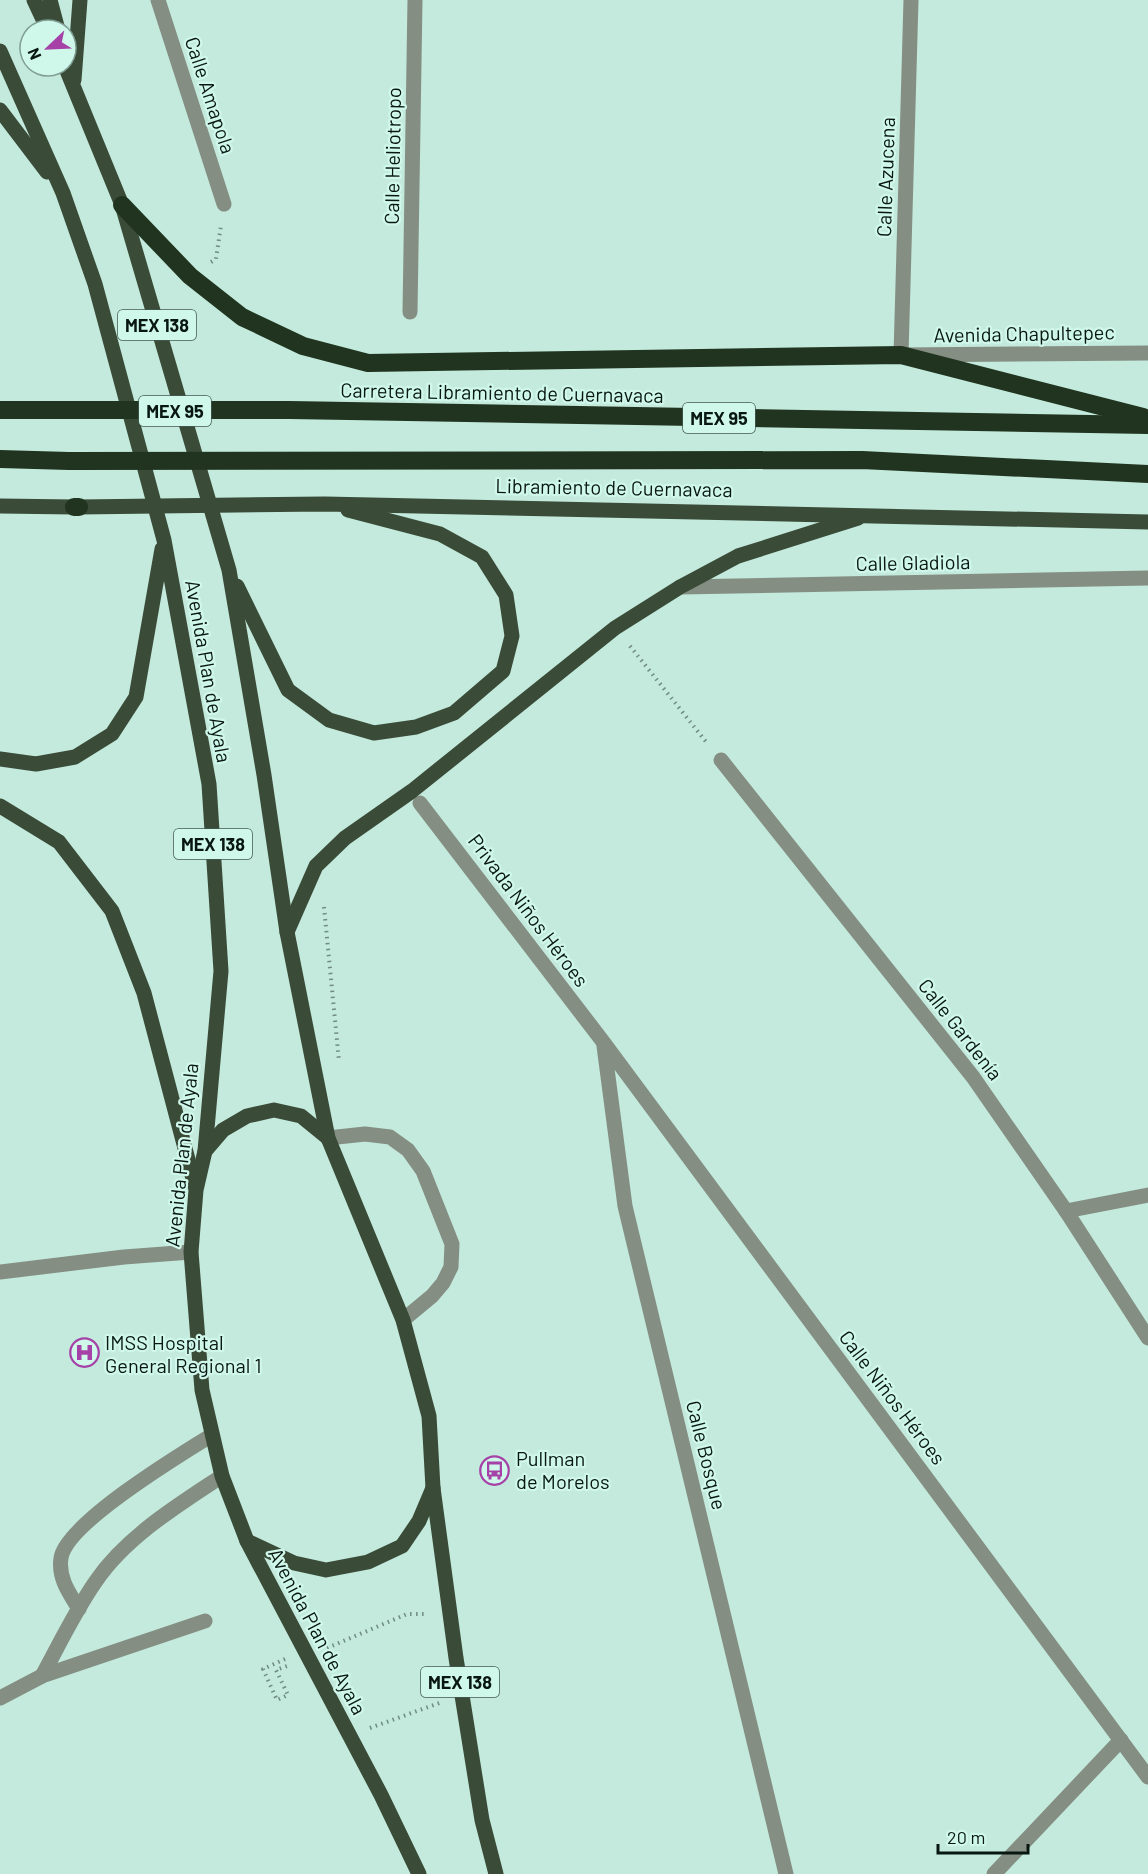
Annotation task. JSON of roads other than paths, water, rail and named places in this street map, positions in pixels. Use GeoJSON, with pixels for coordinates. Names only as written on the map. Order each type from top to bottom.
{"type":"FeatureCollection","features":[{"type":"Feature","properties":{"kind":"highway"},"geometry":{"type":"LineString","coordinates":[[122,205],[190,276],[242,317],[303,346],[369,363],[901,356],[1148,419]]}},
{"type":"Feature","properties":{"kind":"highway"},"geometry":{"type":"LineString","coordinates":[[0,399],[60,411]]}},
{"type":"Feature","properties":{"kind":"highway","name":"Carretera Libramiento de Cuernavaca"},"geometry":{"type":"LineString","coordinates":[[0,410],[290,410],[1148,425]]}},
{"type":"Feature","properties":{"kind":"highway","name":"MEX 95"},"geometry":{"type":"LineString","coordinates":[[0,459],[71,461],[862,460],[1148,474]]}},
{"type":"Feature","properties":{"kind":"main road"},"geometry":{"type":"LineString","coordinates":[[34,0],[42,18]]}},
{"type":"Feature","properties":{"kind":"main road"},"geometry":{"type":"LineString","coordinates":[[50,0],[55,18]]}},
{"type":"Feature","properties":{"kind":"main road","name":"MEX 138"},"geometry":{"type":"LineString","coordinates":[[74,83],[80,0]]}},
{"type":"Feature","properties":{"kind":"main road","name":"MEX 138"},"geometry":{"type":"LineString","coordinates":[[0,51],[63,193],[95,284],[164,540]]}},
{"type":"Feature","properties":{"kind":"main road","name":"MEX 138"},"geometry":{"type":"LineString","coordinates":[[71,78],[122,205],[229,570]]}},
{"type":"Feature","properties":{"kind":"main road"},"geometry":{"type":"LineString","coordinates":[[72,78],[74,83]]}},
{"type":"Feature","properties":{"kind":"main road","name":"MEX 138"},"geometry":{"type":"LineString","coordinates":[[0,110],[63,193]]}},
{"type":"Feature","properties":{"kind":"main road"},"geometry":{"type":"LineString","coordinates":[[229,570],[288,690],[329,720],[374,733],[416,727],[454,713],[503,671],[512,636],[506,595],[482,557],[440,534],[325,504]]}},
{"type":"Feature","properties":{"kind":"main road","name":"Libramiento de Cuernavaca"},"geometry":{"type":"LineString","coordinates":[[0,506],[325,504],[1148,522]]}},
{"type":"Feature","properties":{"kind":"main road"},"geometry":{"type":"LineString","coordinates":[[287,932],[316,866],[345,838],[412,791],[615,628],[680,587],[738,556],[870,515]]}},
{"type":"Feature","properties":{"kind":"main road"},"geometry":{"type":"LineString","coordinates":[[0,759],[36,764],[75,757],[112,734],[136,697],[164,540]]}},
{"type":"Feature","properties":{"kind":"main road","name":"Avenida Plan de Ayala"},"geometry":{"type":"LineString","coordinates":[[164,540],[209,784],[221,971],[205,1150],[196,1190],[191,1252],[202,1390],[222,1476],[247,1541],[402,1837],[419,1874]]}},
{"type":"Feature","properties":{"kind":"main road","name":"Avenida Plan de Ayala"},"geometry":{"type":"LineString","coordinates":[[229,570],[264,775],[287,932],[328,1138],[403,1320],[429,1416],[433,1488],[462,1695],[482,1820],[496,1874]]}},
{"type":"Feature","properties":{"kind":"main road"},"geometry":{"type":"LineString","coordinates":[[0,806],[59,842],[112,911],[144,993],[196,1190]]}},
{"type":"Feature","properties":{"kind":"main road"},"geometry":{"type":"LineString","coordinates":[[205,1150],[223,1130],[248,1116],[274,1110],[302,1116],[328,1138]]}},
{"type":"Feature","properties":{"kind":"main road"},"geometry":{"type":"LineString","coordinates":[[247,1541],[294,1563],[326,1570],[368,1562],[402,1546],[419,1521],[433,1488]]}},
{"type":"Feature","properties":{"kind":"street","name":"Calle Amapola"},"geometry":{"type":"LineString","coordinates":[[158,0],[224,204]]}},
{"type":"Feature","properties":{"kind":"street","name":"Calle Heliotropo"},"geometry":{"type":"LineString","coordinates":[[410,312],[415,0]]}},
{"type":"Feature","properties":{"kind":"street","name":"Calle Azucena"},"geometry":{"type":"LineString","coordinates":[[901,356],[911,0]]}},
{"type":"Feature","properties":{"kind":"street","name":"Avenida Chapultepec"},"geometry":{"type":"LineString","coordinates":[[901,356],[1148,353]]}},
{"type":"Feature","properties":{"kind":"street","name":"Calle Gladiola"},"geometry":{"type":"LineString","coordinates":[[680,587],[1148,578]]}},
{"type":"Feature","properties":{"kind":"street","name":"Calle Gardenía"},"geometry":{"type":"LineString","coordinates":[[721,760],[973,1077],[1066,1210],[1148,1338]]}},
{"type":"Feature","properties":{"kind":"street","name":"Privada Niños Héroes"},"geometry":{"type":"LineString","coordinates":[[420,803],[604,1043]]}},
{"type":"Feature","properties":{"kind":"street","name":"Calle Niños Héroes"},"geometry":{"type":"LineString","coordinates":[[604,1043],[1148,1777]]}},
{"type":"Feature","properties":{"kind":"street","name":"Calle Bosque"},"geometry":{"type":"LineString","coordinates":[[604,1043],[625,1206],[786,1874]]}},
{"type":"Feature","properties":{"kind":"street"},"geometry":{"type":"LineString","coordinates":[[328,1138],[365,1134],[390,1137],[408,1150],[423,1171],[452,1244],[451,1267],[443,1283],[432,1296],[403,1320]]}},
{"type":"Feature","properties":{"kind":"street"},"geometry":{"type":"LineString","coordinates":[[1066,1210],[1148,1195]]}},
{"type":"Feature","properties":{"kind":"street"},"geometry":{"type":"LineString","coordinates":[[0,1272],[124,1257],[191,1252]]}},
{"type":"Feature","properties":{"kind":"street"},"geometry":{"type":"LineString","coordinates":[[79,1609],[66,1589],[60,1570],[61,1555],[69,1540],[117,1497],[167,1462],[212,1435]]}},
{"type":"Feature","properties":{"kind":"street"},"geometry":{"type":"LineString","coordinates":[[42,1676],[97,1579],[121,1551],[168,1512],[222,1476]]}},
{"type":"Feature","properties":{"kind":"street"},"geometry":{"type":"LineString","coordinates":[[0,1698],[42,1676],[205,1621]]}},
{"type":"Feature","properties":{"kind":"street"},"geometry":{"type":"LineString","coordinates":[[994,1874],[1121,1740]]}},
{"type":"Feature","properties":{"kind":"place","name":"IMSS Hospital General Regional 1"},"geometry":{"type":"Point","coordinates":[84,1353]}},
{"type":"Feature","properties":{"kind":"place","name":"Pullman de Morelos"},"geometry":{"type":"Point","coordinates":[495,1470]}}]}
